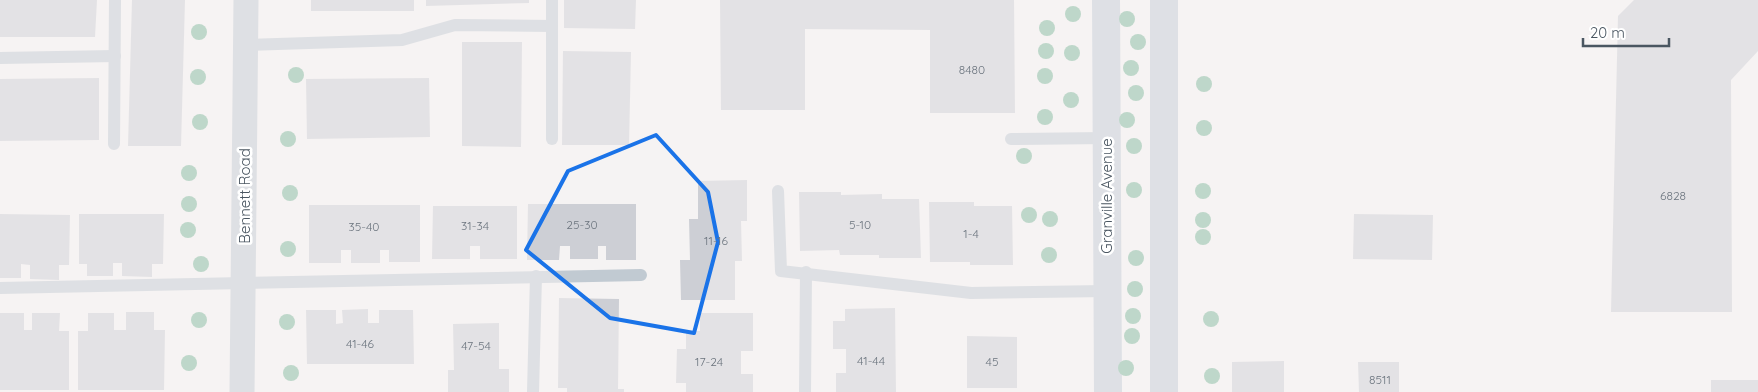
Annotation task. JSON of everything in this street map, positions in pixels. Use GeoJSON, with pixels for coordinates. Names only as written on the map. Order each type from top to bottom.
{"type":"FeatureCollection","features":[{"type":"Feature","properties":{"kind":"main road","name":"Granville Avenue"},"geometry":{"type":"LineString","coordinates":[[1106,0],[1108,392]]}},
{"type":"Feature","properties":{"kind":"main road"},"geometry":{"type":"LineString","coordinates":[[1164,0],[1164,392]]}},
{"type":"Feature","properties":{"kind":"street","name":"Bennett Road"},"geometry":{"type":"LineString","coordinates":[[242,392],[245,284],[246,0]]}},
{"type":"Feature","properties":{"kind":"lane"},"geometry":{"type":"LineString","coordinates":[[114,144],[115,0]]}},
{"type":"Feature","properties":{"kind":"lane"},"geometry":{"type":"LineString","coordinates":[[552,0],[552,139]]}},
{"type":"Feature","properties":{"kind":"lane"},"geometry":{"type":"LineString","coordinates":[[245,45],[402,40],[456,25],[552,26]]}},
{"type":"Feature","properties":{"kind":"lane"},"geometry":{"type":"LineString","coordinates":[[0,58],[115,56]]}},
{"type":"Feature","properties":{"kind":"lane"},"geometry":{"type":"LineString","coordinates":[[1011,139],[1107,138]]}},
{"type":"Feature","properties":{"kind":"lane"},"geometry":{"type":"LineString","coordinates":[[778,191],[781,271],[806,272],[971,293],[1107,291]]}},
{"type":"Feature","properties":{"kind":"lane"},"geometry":{"type":"LineString","coordinates":[[805,392],[806,272]]}},
{"type":"Feature","properties":{"kind":"lane"},"geometry":{"type":"LineString","coordinates":[[0,288],[641,275]]}},
{"type":"Feature","properties":{"kind":"lane"},"geometry":{"type":"LineString","coordinates":[[533,392],[536,276]]}},
{"type":"Feature","properties":{"kind":"highlighted area"},"geometry":{"type":"Polygon","coordinates":[[[656,135],[708,192],[718,242],[694,333],[610,318],[526,250],[568,171],[656,135]]]}},
{"type":"Feature","properties":{"kind":"building"},"geometry":{"type":"Polygon","coordinates":[[[0,0],[97,0],[95,37],[0,37],[0,0]]]}},
{"type":"Feature","properties":{"kind":"building"},"geometry":{"type":"Polygon","coordinates":[[[132,0],[185,0],[181,146],[128,146],[132,0]]]}},
{"type":"Feature","properties":{"kind":"building"},"geometry":{"type":"Polygon","coordinates":[[[311,0],[414,0],[414,11],[311,11],[311,0]]]}},
{"type":"Feature","properties":{"kind":"building"},"geometry":{"type":"Polygon","coordinates":[[[426,0],[529,0],[529,3],[426,6],[426,0]]]}},
{"type":"Feature","properties":{"kind":"building"},"geometry":{"type":"Polygon","coordinates":[[[564,0],[636,0],[635,29],[564,28],[564,0]]]}},
{"type":"Feature","properties":{"kind":"building"},"geometry":{"type":"Polygon","coordinates":[[[720,0],[1014,0],[1015,113],[930,113],[930,30],[805,29],[805,110],[721,110],[720,0]]]}},
{"type":"Feature","properties":{"kind":"building"},"geometry":{"type":"Polygon","coordinates":[[[1634,0],[1758,0],[1758,51],[1731,80],[1732,312],[1611,312],[1618,16],[1634,0]]]}},
{"type":"Feature","properties":{"kind":"building"},"geometry":{"type":"Polygon","coordinates":[[[462,42],[522,42],[521,147],[462,146],[462,42]]]}},
{"type":"Feature","properties":{"kind":"building"},"geometry":{"type":"Polygon","coordinates":[[[563,51],[631,52],[629,145],[562,145],[563,51]]]}},
{"type":"Feature","properties":{"kind":"building"},"geometry":{"type":"Polygon","coordinates":[[[99,78],[99,140],[0,141],[0,79],[99,78]]]}},
{"type":"Feature","properties":{"kind":"building"},"geometry":{"type":"Polygon","coordinates":[[[429,78],[430,137],[307,139],[306,79],[429,78]]]}},
{"type":"Feature","properties":{"kind":"building"},"geometry":{"type":"Polygon","coordinates":[[[747,180],[747,221],[741,221],[742,261],[735,261],[735,300],[681,300],[680,260],[690,260],[689,219],[698,219],[698,181],[747,180]]]}},
{"type":"Feature","properties":{"kind":"building"},"geometry":{"type":"Polygon","coordinates":[[[799,192],[841,192],[841,195],[882,194],[882,199],[919,199],[921,258],[879,258],[879,255],[840,255],[839,250],[800,251],[799,192]]]}},
{"type":"Feature","properties":{"kind":"building"},"geometry":{"type":"Polygon","coordinates":[[[929,202],[974,202],[974,206],[1012,206],[1013,265],[970,265],[970,262],[930,262],[929,202]]]}},
{"type":"Feature","properties":{"kind":"building"},"geometry":{"type":"Polygon","coordinates":[[[528,204],[636,204],[636,260],[606,260],[606,246],[598,246],[598,259],[570,259],[570,246],[560,246],[559,260],[527,260],[528,204]]]}},
{"type":"Feature","properties":{"kind":"building"},"geometry":{"type":"Polygon","coordinates":[[[309,205],[420,205],[420,262],[389,262],[389,250],[380,250],[380,263],[351,263],[351,250],[341,250],[341,263],[309,263],[309,205]]]}},
{"type":"Feature","properties":{"kind":"building"},"geometry":{"type":"Polygon","coordinates":[[[433,206],[517,206],[517,259],[480,259],[480,246],[470,246],[470,259],[432,259],[433,206]]]}},
{"type":"Feature","properties":{"kind":"building"},"geometry":{"type":"Polygon","coordinates":[[[0,214],[70,215],[69,265],[59,265],[59,280],[30,279],[30,265],[21,264],[21,278],[0,278],[0,214]]]}},
{"type":"Feature","properties":{"kind":"building"},"geometry":{"type":"Polygon","coordinates":[[[79,214],[164,214],[163,264],[152,264],[152,277],[122,276],[122,263],[113,263],[113,276],[87,276],[87,264],[79,264],[79,214]]]}},
{"type":"Feature","properties":{"kind":"building"},"geometry":{"type":"Polygon","coordinates":[[[1354,214],[1433,215],[1432,260],[1353,259],[1354,214]]]}},
{"type":"Feature","properties":{"kind":"building"},"geometry":{"type":"Polygon","coordinates":[[[559,298],[619,299],[618,389],[624,389],[624,392],[567,392],[567,388],[558,388],[559,298]]]}},
{"type":"Feature","properties":{"kind":"building"},"geometry":{"type":"Polygon","coordinates":[[[895,308],[896,392],[836,392],[836,373],[846,373],[846,349],[833,349],[833,321],[845,321],[845,309],[895,308]]]}},
{"type":"Feature","properties":{"kind":"building"},"geometry":{"type":"Polygon","coordinates":[[[368,309],[368,323],[379,323],[379,310],[413,310],[414,364],[307,364],[306,310],[336,310],[336,324],[343,323],[342,310],[368,309]]]}},
{"type":"Feature","properties":{"kind":"building"},"geometry":{"type":"Polygon","coordinates":[[[126,312],[154,312],[154,330],[165,330],[164,390],[78,390],[78,331],[88,331],[88,313],[114,313],[114,330],[126,330],[126,312]]]}},
{"type":"Feature","properties":{"kind":"building"},"geometry":{"type":"Polygon","coordinates":[[[0,313],[24,313],[24,330],[32,330],[32,313],[60,313],[59,331],[69,331],[69,390],[0,390],[0,313]]]}},
{"type":"Feature","properties":{"kind":"building"},"geometry":{"type":"Polygon","coordinates":[[[700,313],[753,313],[753,351],[741,351],[741,374],[753,374],[753,392],[686,392],[686,383],[676,383],[677,349],[686,349],[686,331],[700,331],[700,313]]]}},
{"type":"Feature","properties":{"kind":"building"},"geometry":{"type":"Polygon","coordinates":[[[499,323],[499,369],[509,369],[509,392],[448,392],[448,370],[454,370],[453,324],[499,323]]]}},
{"type":"Feature","properties":{"kind":"building"},"geometry":{"type":"Polygon","coordinates":[[[967,336],[1017,337],[1017,388],[967,388],[967,336]]]}},
{"type":"Feature","properties":{"kind":"building"},"geometry":{"type":"Polygon","coordinates":[[[1284,361],[1284,392],[1232,392],[1232,362],[1284,361]]]}},
{"type":"Feature","properties":{"kind":"building"},"geometry":{"type":"Polygon","coordinates":[[[1358,362],[1399,362],[1399,392],[1359,392],[1358,362]]]}},
{"type":"Feature","properties":{"kind":"building"},"geometry":{"type":"Polygon","coordinates":[[[1711,380],[1758,380],[1758,392],[1711,392],[1711,380]]]}}]}
